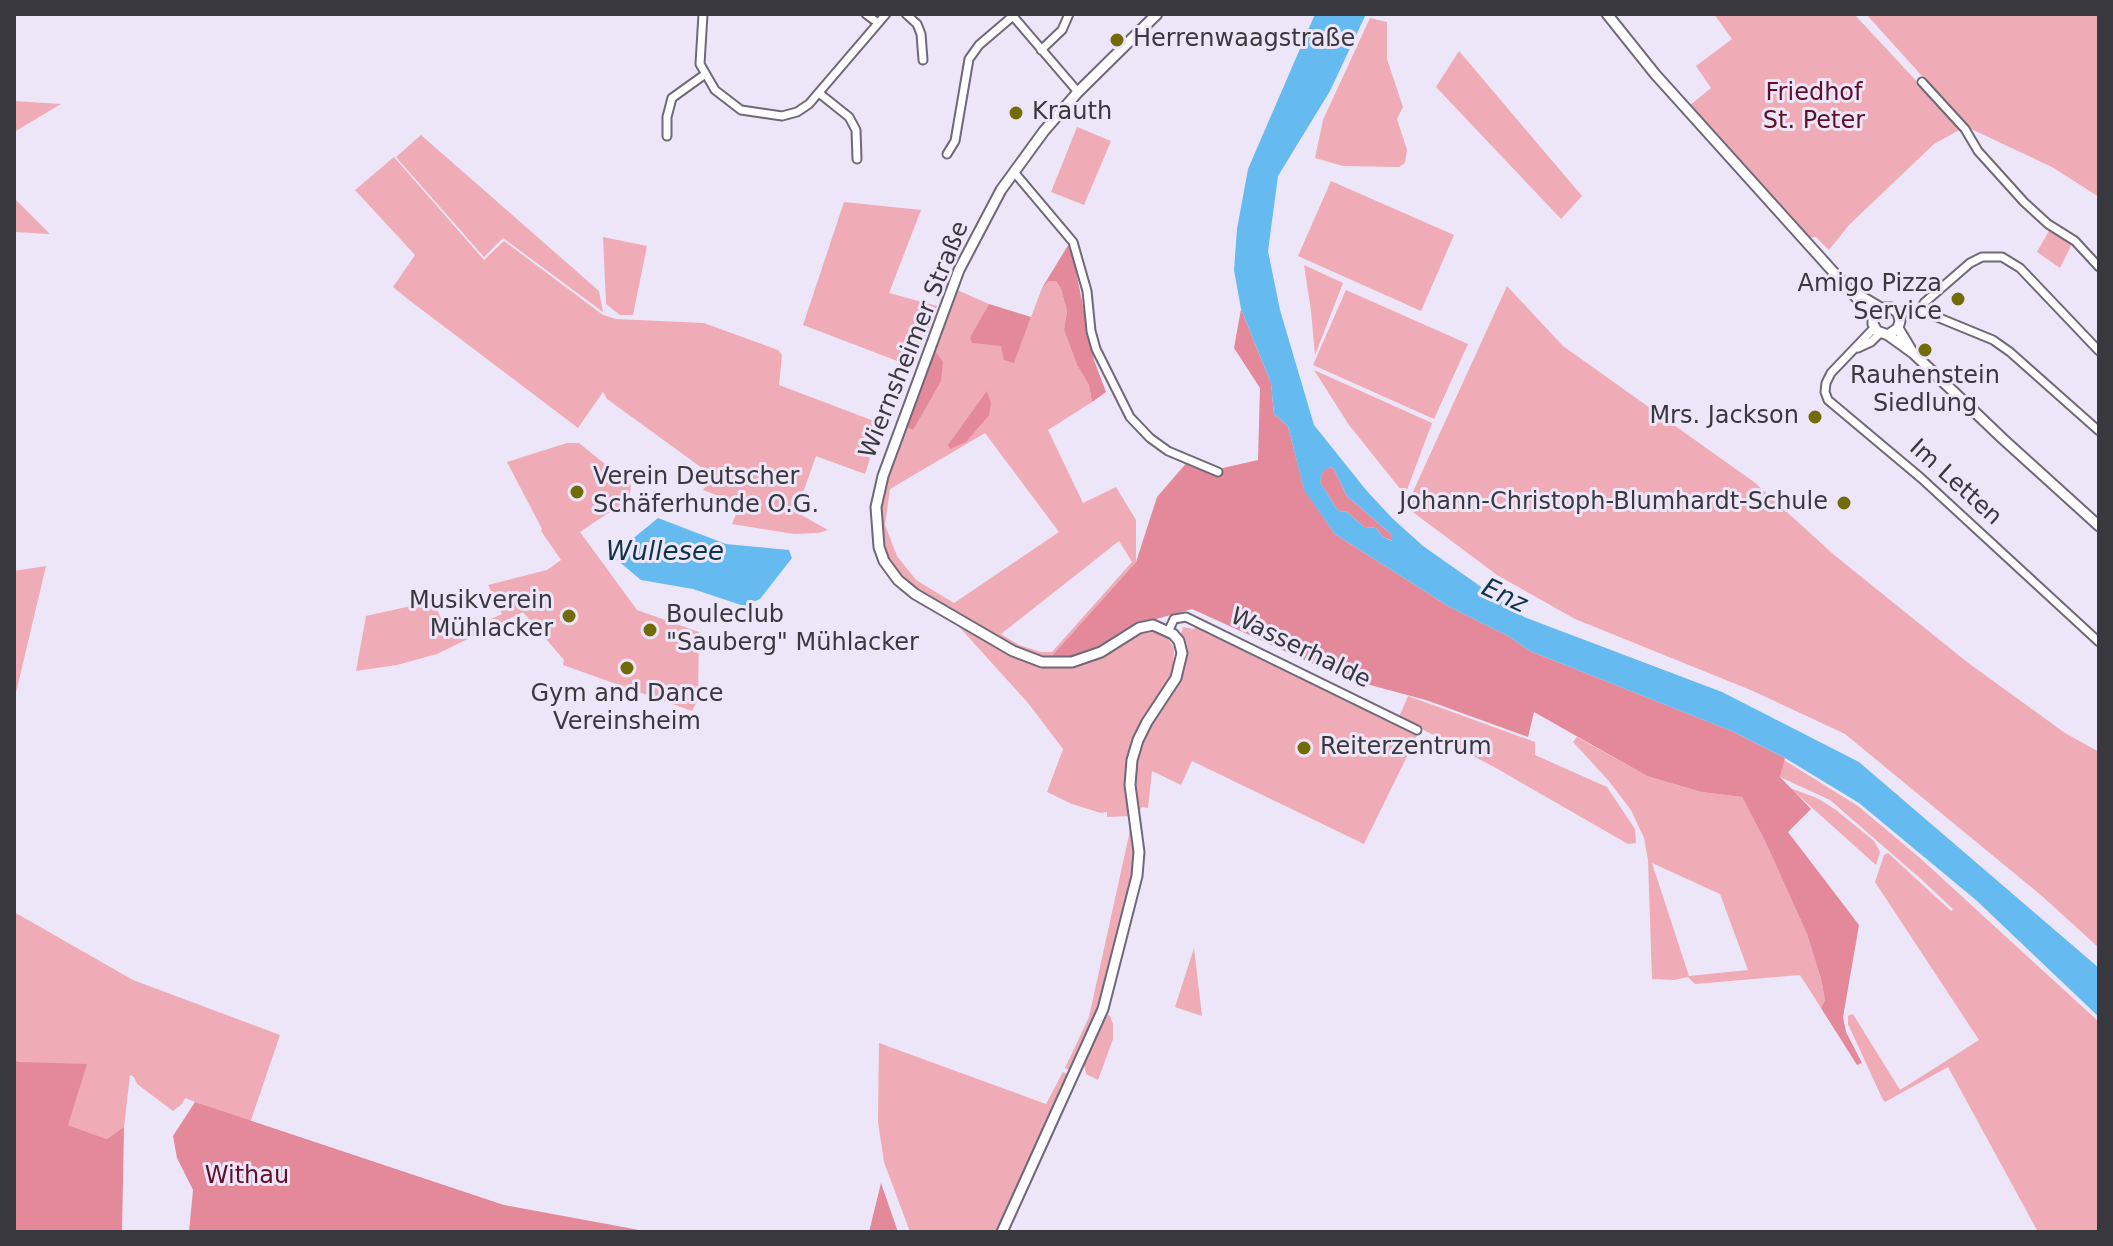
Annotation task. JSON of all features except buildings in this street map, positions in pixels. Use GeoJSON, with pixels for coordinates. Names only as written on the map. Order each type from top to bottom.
{"type":"FeatureCollection","features":[{"type":"Feature","properties":{"kind":"main road","name":"Wiernsheimer Straße"},"geometry":{"type":"LineString","coordinates":[[1157,14],[1078,92],[1044,131],[1001,190],[959,270],[877,496],[875,519],[884,561],[898,580],[927,601],[1013,651],[1042,662],[1072,662],[1101,652],[1139,628],[1153,625],[1169,630]]}},
{"type":"Feature","properties":{"kind":"main road"},"geometry":{"type":"LineString","coordinates":[[1607,14],[1655,74],[1873,316],[1881,332],[1913,353],[2099,526]]}},
{"type":"Feature","properties":{"kind":"main road"},"geometry":{"type":"LineString","coordinates":[[1848,288],[1881,308],[1892,308],[1898,313],[1898,328],[1913,353]]}},
{"type":"Feature","properties":{"kind":"main road"},"geometry":{"type":"LineString","coordinates":[[1873,316],[1881,308]]}},
{"type":"Feature","properties":{"kind":"main road"},"geometry":{"type":"LineString","coordinates":[[1881,332],[1898,328]]}},
{"type":"Feature","properties":{"kind":"main road"},"geometry":{"type":"LineString","coordinates":[[1002,1232],[1089,1044],[1109,987],[1137,876],[1138,847],[1130,785],[1132,760],[1141,734],[1173,684],[1182,662],[1179,641],[1169,630]]}},
{"type":"Feature","properties":{"kind":"street"},"geometry":{"type":"LineString","coordinates":[[703,14],[699,54],[704,75],[715,90],[741,110],[782,116],[797,112],[819,93],[886,14]]}},
{"type":"Feature","properties":{"kind":"street"},"geometry":{"type":"LineString","coordinates":[[866,14],[878,23]]}},
{"type":"Feature","properties":{"kind":"street"},"geometry":{"type":"LineString","coordinates":[[906,14],[917,24],[921,34],[923,60]]}},
{"type":"Feature","properties":{"kind":"street"},"geometry":{"type":"LineString","coordinates":[[1041,50],[1062,30],[1069,14]]}},
{"type":"Feature","properties":{"kind":"street"},"geometry":{"type":"LineString","coordinates":[[947,154],[955,141],[969,59],[979,45],[1012,15],[1078,92]]}},
{"type":"Feature","properties":{"kind":"street"},"geometry":{"type":"LineString","coordinates":[[667,136],[667,117],[672,98],[704,75]]}},
{"type":"Feature","properties":{"kind":"street"},"geometry":{"type":"LineString","coordinates":[[1922,82],[2024,202],[2048,224],[2075,241],[2099,267]]}},
{"type":"Feature","properties":{"kind":"street"},"geometry":{"type":"LineString","coordinates":[[819,93],[849,117],[856,130],[857,159]]}},
{"type":"Feature","properties":{"kind":"street"},"geometry":{"type":"LineString","coordinates":[[1014,172],[1073,242],[1087,291],[1096,349],[1130,417],[1168,451],[1218,472]]}},
{"type":"Feature","properties":{"kind":"street"},"geometry":{"type":"LineString","coordinates":[[1920,310],[1970,263],[1982,257],[2002,257],[2020,268],[2099,351]]}},
{"type":"Feature","properties":{"kind":"street"},"geometry":{"type":"LineString","coordinates":[[1898,313],[1920,310],[1993,340],[2027,364],[2099,431]]}},
{"type":"Feature","properties":{"kind":"street","name":"Im Letten"},"geometry":{"type":"LineString","coordinates":[[1881,332],[1856,349],[1831,373],[1826,383],[1828,400],[1921,478],[2099,642]]}},
{"type":"Feature","properties":{"kind":"street","name":"Wasserhalde"},"geometry":{"type":"LineString","coordinates":[[1169,630],[1174,619],[1186,617],[1417,730]]}},
{"type":"Feature","properties":{"kind":"green space","name":"Friedhof St. Peter"},"geometry":{"type":"Polygon","coordinates":[[[1714,14],[1854,14],[1961,129],[1934,144],[1849,225],[1829,250],[1816,237],[1807,238],[1689,106],[1711,88],[1696,66],[1732,39],[1714,14]]]}},
{"type":"Feature","properties":{"kind":"green space"},"geometry":{"type":"Polygon","coordinates":[[[1866,14],[2099,14],[2099,197],[2052,167],[1969,128],[1866,14]]]}},
{"type":"Feature","properties":{"kind":"green space"},"geometry":{"type":"Polygon","coordinates":[[[1370,18],[1387,22],[1387,59],[1403,107],[1397,119],[1407,150],[1405,163],[1399,167],[1343,166],[1315,158],[1323,120],[1370,18]]]}},
{"type":"Feature","properties":{"kind":"green space"},"geometry":{"type":"Polygon","coordinates":[[[1459,51],[1582,196],[1561,219],[1436,87],[1459,51]]]}},
{"type":"Feature","properties":{"kind":"green space"},"geometry":{"type":"Polygon","coordinates":[[[14,101],[61,104],[14,132],[14,101]]]}},
{"type":"Feature","properties":{"kind":"green space"},"geometry":{"type":"Polygon","coordinates":[[[1077,127],[1111,141],[1084,205],[1051,192],[1077,127]]]}},
{"type":"Feature","properties":{"kind":"green space"},"geometry":{"type":"Polygon","coordinates":[[[421,135],[599,291],[603,312],[503,238],[484,257],[396,157],[421,135]]]}},
{"type":"Feature","properties":{"kind":"green space"},"geometry":{"type":"Polygon","coordinates":[[[394,157],[484,260],[504,241],[603,315],[616,319],[704,323],[778,350],[782,355],[779,385],[874,421],[879,429],[865,474],[816,456],[796,512],[828,530],[794,534],[732,524],[740,504],[703,490],[713,476],[607,399],[603,392],[578,428],[393,287],[415,255],[355,190],[394,157]]]}},
{"type":"Feature","properties":{"kind":"green space"},"geometry":{"type":"Polygon","coordinates":[[[1331,181],[1454,235],[1421,311],[1298,256],[1331,181]]]}},
{"type":"Feature","properties":{"kind":"green space"},"geometry":{"type":"Polygon","coordinates":[[[14,198],[50,234],[14,232],[14,198]]]}},
{"type":"Feature","properties":{"kind":"green space"},"geometry":{"type":"Polygon","coordinates":[[[844,202],[921,210],[889,293],[937,306],[913,367],[803,325],[844,202]]]}},
{"type":"Feature","properties":{"kind":"green space"},"geometry":{"type":"Polygon","coordinates":[[[2050,229],[2072,244],[2060,268],[2037,252],[2050,229]]]}},
{"type":"Feature","properties":{"kind":"green space"},"geometry":{"type":"Polygon","coordinates":[[[603,237],[647,246],[633,315],[620,315],[606,304],[603,237]]]}},
{"type":"Feature","properties":{"kind":"green space"},"geometry":{"type":"Polygon","coordinates":[[[1070,242],[1094,360],[1106,392],[1092,402],[1089,385],[1077,365],[1064,330],[1067,311],[1061,289],[1056,281],[1049,281],[1042,288],[1070,242]]]}},
{"type":"Feature","properties":{"kind":"green space"},"geometry":{"type":"Polygon","coordinates":[[[1304,265],[1343,283],[1315,355],[1311,311],[1304,265]]]}},
{"type":"Feature","properties":{"kind":"green space"},"geometry":{"type":"Polygon","coordinates":[[[1049,281],[1056,281],[1061,289],[1067,311],[1064,330],[1077,365],[1089,385],[1092,402],[1048,430],[1083,503],[1116,487],[1136,520],[1136,562],[1050,658],[1007,644],[916,590],[891,564],[880,528],[886,480],[906,427],[913,430],[934,350],[957,290],[989,304],[970,337],[1001,346],[1014,362],[1042,288],[1049,281]],[[985,433],[890,489],[885,525],[897,556],[916,580],[954,603],[1059,532],[985,433]],[[1119,541],[1001,634],[1019,645],[1052,652],[1132,562],[1119,541]]]}},
{"type":"Feature","properties":{"kind":"green space"},"geometry":{"type":"Polygon","coordinates":[[[1507,286],[1563,346],[1754,482],[1833,554],[1967,662],[2065,733],[2099,752],[2099,948],[2042,896],[1845,734],[1753,691],[1575,619],[1497,575],[1406,507],[1507,286]]]}},
{"type":"Feature","properties":{"kind":"green space"},"geometry":{"type":"Polygon","coordinates":[[[1346,290],[1468,344],[1434,419],[1313,365],[1346,290]]]}},
{"type":"Feature","properties":{"kind":"green space"},"geometry":{"type":"Polygon","coordinates":[[[989,304],[1031,317],[1014,363],[1004,360],[1001,346],[972,343],[970,337],[989,304]]]}},
{"type":"Feature","properties":{"kind":"green space"},"geometry":{"type":"Polygon","coordinates":[[[1241,309],[1271,383],[1274,414],[1288,426],[1304,489],[1335,534],[1448,606],[1510,637],[1530,651],[1734,732],[1785,758],[1780,777],[1811,809],[1788,832],[1859,925],[1843,1017],[1846,1032],[1862,1063],[1857,1065],[1821,1008],[1825,1000],[1807,934],[1742,797],[1701,792],[1647,776],[1534,712],[1528,737],[1426,700],[1344,678],[1192,609],[1142,623],[1098,649],[1073,658],[1050,658],[1136,562],[1157,497],[1189,460],[1214,470],[1258,460],[1260,388],[1234,348],[1241,309]]]}},
{"type":"Feature","properties":{"kind":"green space"},"geometry":{"type":"Polygon","coordinates":[[[934,350],[943,362],[941,381],[913,430],[906,427],[934,350]]]}},
{"type":"Feature","properties":{"kind":"green space"},"geometry":{"type":"Polygon","coordinates":[[[1314,370],[1432,423],[1405,495],[1349,425],[1314,370]]]}},
{"type":"Feature","properties":{"kind":"green space"},"geometry":{"type":"Polygon","coordinates":[[[987,391],[991,403],[989,415],[966,442],[950,449],[948,445],[987,391]]]}},
{"type":"Feature","properties":{"kind":"green space"},"geometry":{"type":"Polygon","coordinates":[[[567,443],[579,443],[631,485],[629,499],[580,532],[637,610],[699,632],[698,700],[692,711],[563,665],[564,660],[523,612],[437,654],[397,665],[356,671],[366,616],[433,601],[450,638],[502,614],[488,585],[547,570],[561,560],[541,531],[507,462],[567,443]]]}},
{"type":"Feature","properties":{"kind":"green space"},"geometry":{"type":"Polygon","coordinates":[[[1334,469],[1347,496],[1391,534],[1393,541],[1383,537],[1376,528],[1364,527],[1346,511],[1336,508],[1320,482],[1323,470],[1334,469]]]}},
{"type":"Feature","properties":{"kind":"green space"},"geometry":{"type":"Polygon","coordinates":[[[46,566],[14,701],[14,571],[46,566]]]}},
{"type":"Feature","properties":{"kind":"green space"},"geometry":{"type":"Polygon","coordinates":[[[953,620],[1011,654],[1077,664],[1099,657],[1135,636],[1151,631],[1167,637],[1174,648],[1173,673],[1132,746],[1135,867],[1101,1000],[1072,1071],[1065,1068],[1089,1017],[1131,816],[1107,817],[1107,812],[1072,804],[1047,792],[1063,749],[1028,703],[953,620]]]}},
{"type":"Feature","properties":{"kind":"green space","name":"Reiterzentrum"},"geometry":{"type":"Polygon","coordinates":[[[1197,624],[1249,649],[1248,653],[1417,736],[1364,844],[1192,761],[1181,785],[1152,771],[1148,808],[1142,807],[1139,811],[1135,779],[1140,746],[1151,723],[1184,673],[1188,650],[1181,635],[1183,627],[1194,629],[1197,624]]]}},
{"type":"Feature","properties":{"kind":"green space"},"geometry":{"type":"Polygon","coordinates":[[[1408,696],[1535,742],[1535,755],[1607,787],[1635,829],[1636,843],[1628,844],[1399,717],[1408,696]]]}},
{"type":"Feature","properties":{"kind":"green space"},"geometry":{"type":"Polygon","coordinates":[[[1577,737],[1647,776],[1701,792],[1742,797],[1807,934],[1825,1000],[1821,1008],[1800,975],[1695,984],[1688,977],[1652,979],[1648,860],[1644,838],[1631,810],[1573,742],[1577,737]],[[1652,863],[1689,976],[1748,970],[1720,894],[1652,863]]]}},
{"type":"Feature","properties":{"kind":"green space"},"geometry":{"type":"Polygon","coordinates":[[[1784,760],[1858,806],[1920,858],[2099,1022],[2099,1232],[2038,1232],[1948,1067],[1885,1102],[1882,1098],[1848,1024],[1848,1016],[1853,1014],[1900,1090],[1979,1040],[1875,882],[1884,855],[1888,853],[1951,911],[1953,909],[1830,800],[1780,777],[1784,760]]]}},
{"type":"Feature","properties":{"kind":"green space"},"geometry":{"type":"Polygon","coordinates":[[[1790,788],[1817,798],[1874,841],[1880,852],[1876,865],[1790,788]]]}},
{"type":"Feature","properties":{"kind":"green space"},"geometry":{"type":"Polygon","coordinates":[[[14,912],[133,980],[280,1035],[250,1123],[185,1098],[173,1111],[137,1084],[130,1075],[124,1127],[107,1139],[68,1125],[14,1060],[14,912]]]}},
{"type":"Feature","properties":{"kind":"green space"},"geometry":{"type":"Polygon","coordinates":[[[1194,948],[1202,1016],[1175,1007],[1194,948]]]}},
{"type":"Feature","properties":{"kind":"green space"},"geometry":{"type":"Polygon","coordinates":[[[1104,1013],[1110,1016],[1113,1024],[1113,1039],[1098,1080],[1086,1074],[1084,1065],[1104,1013]]]}},
{"type":"Feature","properties":{"kind":"green space"},"geometry":{"type":"Polygon","coordinates":[[[879,1043],[1046,1104],[1063,1072],[1070,1075],[999,1232],[910,1232],[884,1162],[878,1122],[879,1043]]]}},
{"type":"Feature","properties":{"kind":"green space"},"geometry":{"type":"Polygon","coordinates":[[[14,1060],[87,1064],[68,1125],[107,1139],[124,1127],[122,1232],[14,1232],[14,1060]]]}},
{"type":"Feature","properties":{"kind":"green space","name":"Withau"},"geometry":{"type":"Polygon","coordinates":[[[195,1102],[504,1205],[650,1232],[189,1232],[193,1190],[177,1158],[173,1136],[195,1102]]]}},
{"type":"Feature","properties":{"kind":"green space"},"geometry":{"type":"Polygon","coordinates":[[[881,1183],[898,1232],[869,1232],[881,1183]]]}},
{"type":"Feature","properties":{"kind":"water"},"geometry":{"type":"Polygon","coordinates":[[[1315,14],[1366,14],[1330,91],[1278,176],[1268,251],[1280,310],[1314,425],[1392,518],[1423,546],[1524,617],[1722,692],[1859,762],[2099,968],[2099,1017],[1976,900],[1859,803],[1785,758],[1734,732],[1530,651],[1510,637],[1448,606],[1335,534],[1304,490],[1288,426],[1274,414],[1271,383],[1241,309],[1234,270],[1237,229],[1248,169],[1315,14]],[[1330,467],[1323,471],[1320,482],[1336,508],[1346,511],[1364,527],[1376,528],[1383,537],[1392,541],[1391,534],[1347,496],[1334,469],[1330,467]]]}},
{"type":"Feature","properties":{"kind":"water","name":"Wullesee"},"geometry":{"type":"Polygon","coordinates":[[[658,518],[726,544],[789,550],[792,558],[760,599],[744,606],[693,589],[641,580],[617,560],[630,541],[658,518]]]}},
{"type":"Feature","properties":{"kind":"place","name":"Herrenwaagstraße"},"geometry":{"type":"Point","coordinates":[1117,40]}},
{"type":"Feature","properties":{"kind":"place","name":"Krauth"},"geometry":{"type":"Point","coordinates":[1016,113]}},
{"type":"Feature","properties":{"kind":"place","name":"Amigo Pizza Service"},"geometry":{"type":"Point","coordinates":[1958,299]}},
{"type":"Feature","properties":{"kind":"place","name":"Rauhenstein Siedlung"},"geometry":{"type":"Point","coordinates":[1925,350]}},
{"type":"Feature","properties":{"kind":"place","name":"Mrs. Jackson"},"geometry":{"type":"Point","coordinates":[1815,417]}},
{"type":"Feature","properties":{"kind":"place","name":"Verein Deutscher Schäferhunde O.G."},"geometry":{"type":"Point","coordinates":[577,492]}},
{"type":"Feature","properties":{"kind":"place","name":"Johann-Christoph-Blumhardt-Schule"},"geometry":{"type":"Point","coordinates":[1844,503]}},
{"type":"Feature","properties":{"kind":"place","name":"Musikverein Mühlacker"},"geometry":{"type":"Point","coordinates":[569,616]}},
{"type":"Feature","properties":{"kind":"place","name":"Bouleclub \"Sauberg\" Mühlacker"},"geometry":{"type":"Point","coordinates":[650,630]}},
{"type":"Feature","properties":{"kind":"place","name":"Gym and Dance Vereinsheim"},"geometry":{"type":"Point","coordinates":[627,668]}},
{"type":"Feature","properties":{"kind":"place","name":"Reiterzentrum"},"geometry":{"type":"Point","coordinates":[1304,748]}},
{"type":"Feature","properties":{"kind":"water label","name":"Enz"},"geometry":{"type":"Point","coordinates":[1504,597]}}]}
